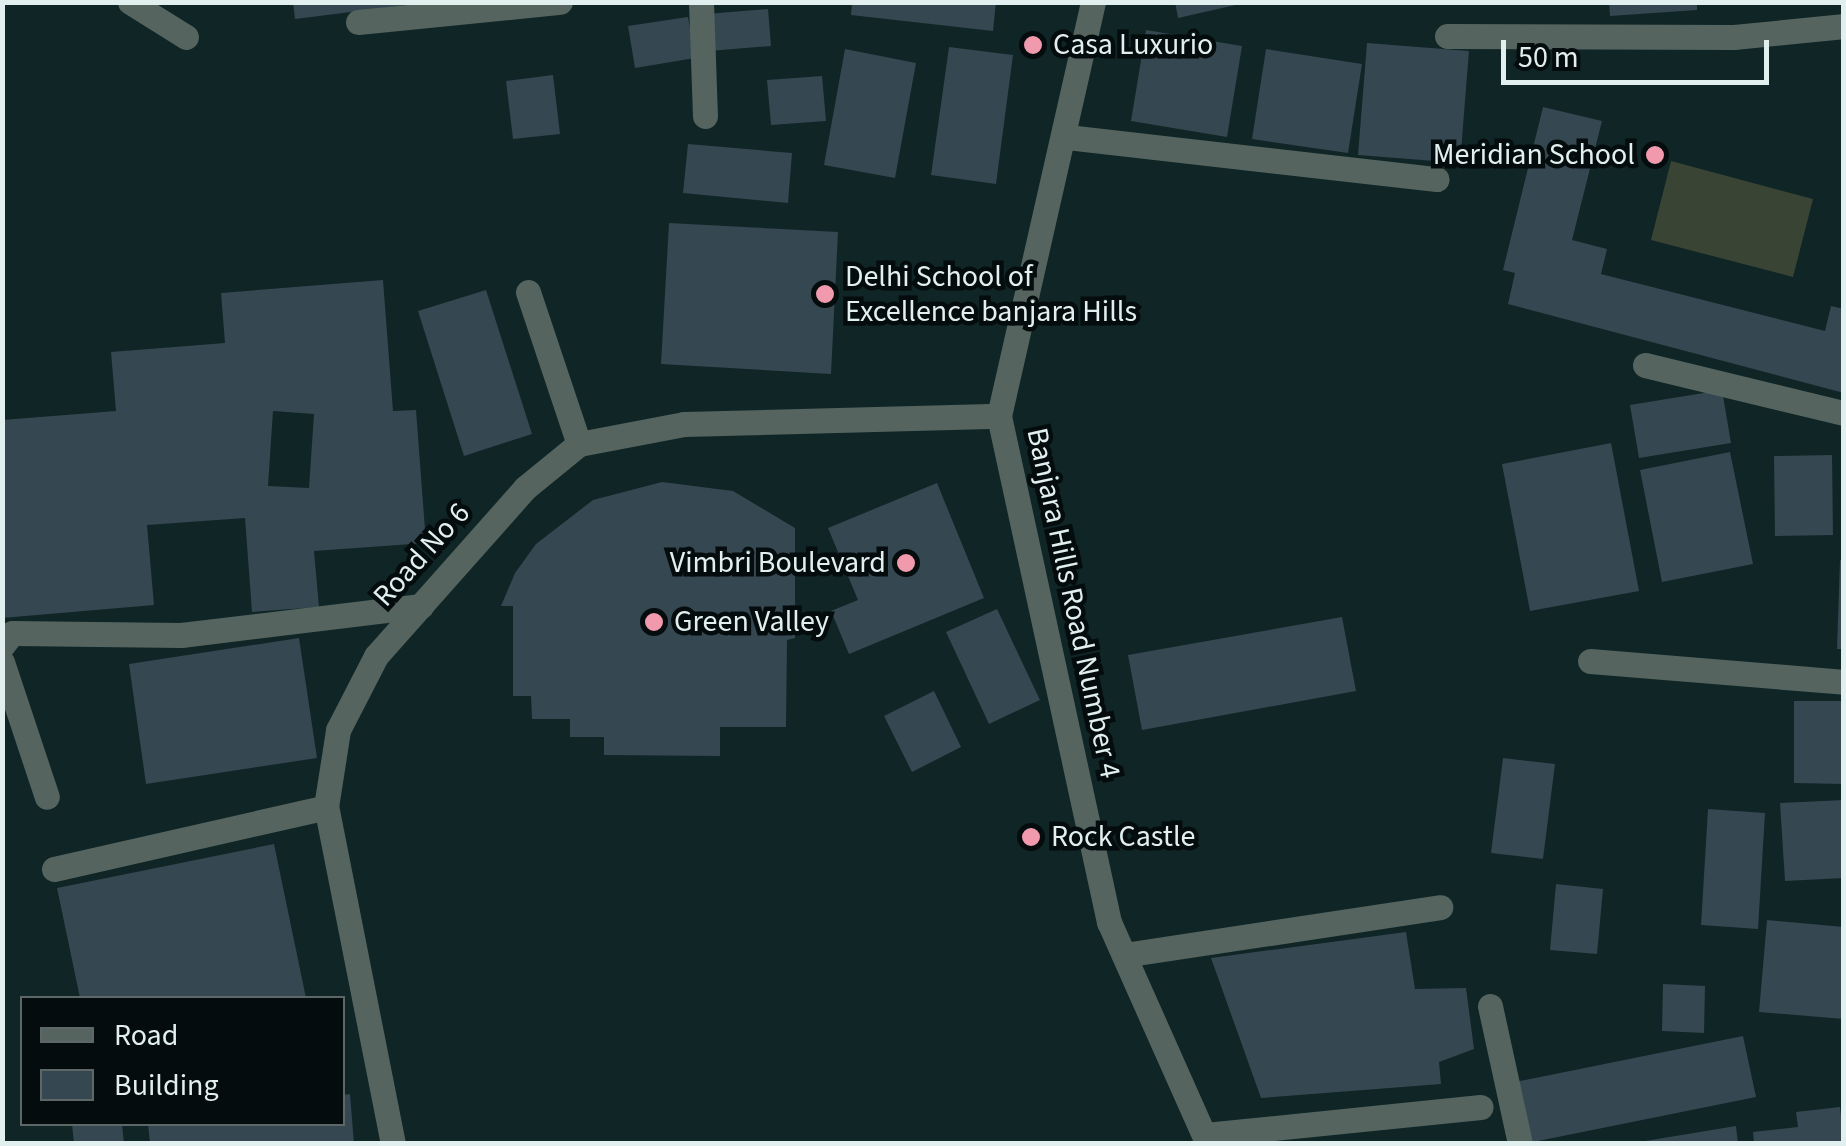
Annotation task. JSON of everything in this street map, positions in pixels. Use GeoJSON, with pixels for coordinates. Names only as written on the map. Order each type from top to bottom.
{"type":"FeatureCollection","features":[{"type":"Feature","properties":{"kind":"street"},"geometry":{"type":"LineString","coordinates":[[130,2],[186,37]]}},
{"type":"Feature","properties":{"kind":"street"},"geometry":{"type":"LineString","coordinates":[[358,22],[560,2]]}},
{"type":"Feature","properties":{"kind":"street"},"geometry":{"type":"LineString","coordinates":[[701,2],[705,116]]}},
{"type":"Feature","properties":{"kind":"street","name":"Banjara Hills Road Number 4"},"geometry":{"type":"LineString","coordinates":[[1094,2],[1067,137],[999,416],[1109,922],[1207,1140]]}},
{"type":"Feature","properties":{"kind":"street"},"geometry":{"type":"LineString","coordinates":[[1447,36],[1734,37],[1844,26]]}},
{"type":"Feature","properties":{"kind":"street"},"geometry":{"type":"LineString","coordinates":[[1067,137],[1437,179]]}},
{"type":"Feature","properties":{"kind":"street"},"geometry":{"type":"LineString","coordinates":[[528,292],[579,444]]}},
{"type":"Feature","properties":{"kind":"street"},"geometry":{"type":"LineString","coordinates":[[1645,365],[1844,413]]}},
{"type":"Feature","properties":{"kind":"street","name":"Road No 6"},"geometry":{"type":"LineString","coordinates":[[392,1144],[326,807],[338,730],[376,656],[525,488],[579,444],[684,424],[999,416]]}},
{"type":"Feature","properties":{"kind":"street"},"geometry":{"type":"LineString","coordinates":[[2,646],[12,633],[181,635],[420,606]]}},
{"type":"Feature","properties":{"kind":"street"},"geometry":{"type":"LineString","coordinates":[[1590,661],[1844,682]]}},
{"type":"Feature","properties":{"kind":"street"},"geometry":{"type":"LineString","coordinates":[[2,662],[48,797]]}},
{"type":"Feature","properties":{"kind":"street"},"geometry":{"type":"LineString","coordinates":[[54,869],[326,807]]}},
{"type":"Feature","properties":{"kind":"street"},"geometry":{"type":"LineString","coordinates":[[1124,955],[1440,907]]}},
{"type":"Feature","properties":{"kind":"street"},"geometry":{"type":"LineString","coordinates":[[1490,1006],[1520,1144]]}},
{"type":"Feature","properties":{"kind":"street"},"geometry":{"type":"LineString","coordinates":[[1207,1140],[1481,1107]]}},
{"type":"Feature","properties":{"kind":"green space"},"geometry":{"type":"Polygon","coordinates":[[[1671,161],[1813,199],[1793,277],[1651,240],[1671,161]]]}},
{"type":"Feature","properties":{"kind":"building"},"geometry":{"type":"Polygon","coordinates":[[[293,2],[407,2],[407,5],[295,19],[293,2]]]}},
{"type":"Feature","properties":{"kind":"building"},"geometry":{"type":"Polygon","coordinates":[[[852,2],[996,2],[993,31],[851,15],[852,2]]]}},
{"type":"Feature","properties":{"kind":"building"},"geometry":{"type":"Polygon","coordinates":[[[1175,2],[1240,2],[1240,4],[1178,18],[1175,2]]]}},
{"type":"Feature","properties":{"kind":"building"},"geometry":{"type":"Polygon","coordinates":[[[1609,2],[1697,2],[1697,10],[1610,16],[1609,2]]]}},
{"type":"Feature","properties":{"kind":"building"},"geometry":{"type":"Polygon","coordinates":[[[768,9],[771,46],[709,51],[706,14],[768,9]]]}},
{"type":"Feature","properties":{"kind":"building"},"geometry":{"type":"Polygon","coordinates":[[[688,17],[695,58],[635,68],[628,26],[688,17]]]}},
{"type":"Feature","properties":{"kind":"building"},"geometry":{"type":"Polygon","coordinates":[[[1146,30],[1242,46],[1227,137],[1131,121],[1146,30]]]}},
{"type":"Feature","properties":{"kind":"building"},"geometry":{"type":"Polygon","coordinates":[[[1367,43],[1469,51],[1460,163],[1358,155],[1367,43]]]}},
{"type":"Feature","properties":{"kind":"building"},"geometry":{"type":"Polygon","coordinates":[[[949,47],[1013,55],[996,184],[931,175],[949,47]]]}},
{"type":"Feature","properties":{"kind":"building"},"geometry":{"type":"Polygon","coordinates":[[[845,49],[916,63],[895,178],[824,165],[845,49]]]}},
{"type":"Feature","properties":{"kind":"building"},"geometry":{"type":"Polygon","coordinates":[[[1266,49],[1362,64],[1348,153],[1252,139],[1266,49]]]}},
{"type":"Feature","properties":{"kind":"building"},"geometry":{"type":"Polygon","coordinates":[[[553,75],[560,134],[513,139],[506,81],[553,75]]]}},
{"type":"Feature","properties":{"kind":"building"},"geometry":{"type":"Polygon","coordinates":[[[822,76],[826,121],[771,125],[767,80],[822,76]]]}},
{"type":"Feature","properties":{"kind":"building"},"geometry":{"type":"Polygon","coordinates":[[[1543,107],[1602,121],[1572,240],[1607,249],[1601,274],[1825,331],[1831,306],[1844,309],[1844,393],[1508,304],[1515,273],[1503,270],[1543,107]]]}},
{"type":"Feature","properties":{"kind":"building"},"geometry":{"type":"Polygon","coordinates":[[[688,144],[792,153],[788,203],[683,193],[688,144]]]}},
{"type":"Feature","properties":{"kind":"building"},"geometry":{"type":"Polygon","coordinates":[[[669,223],[838,232],[831,374],[661,364],[669,223]]]}},
{"type":"Feature","properties":{"kind":"building"},"geometry":{"type":"Polygon","coordinates":[[[383,280],[393,411],[416,410],[426,543],[314,551],[319,607],[252,612],[245,518],[147,525],[154,605],[2,618],[2,420],[116,411],[111,352],[225,343],[221,293],[383,280]],[[273,411],[268,486],[309,488],[314,414],[273,411]]]}},
{"type":"Feature","properties":{"kind":"building"},"geometry":{"type":"Polygon","coordinates":[[[486,290],[532,434],[464,456],[418,311],[486,290]]]}},
{"type":"Feature","properties":{"kind":"building"},"geometry":{"type":"Polygon","coordinates":[[[1722,390],[1731,443],[1639,458],[1630,405],[1722,390]]]}},
{"type":"Feature","properties":{"kind":"building"},"geometry":{"type":"Polygon","coordinates":[[[1611,443],[1639,591],[1530,611],[1502,464],[1611,443]]]}},
{"type":"Feature","properties":{"kind":"building"},"geometry":{"type":"Polygon","coordinates":[[[1730,452],[1753,564],[1662,582],[1640,470],[1730,452]]]}},
{"type":"Feature","properties":{"kind":"building"},"geometry":{"type":"Polygon","coordinates":[[[1832,455],[1833,535],[1775,536],[1774,456],[1832,455]]]}},
{"type":"Feature","properties":{"kind":"building","name":"Green Valley"},"geometry":{"type":"Polygon","coordinates":[[[662,482],[733,491],[795,528],[795,638],[787,640],[786,727],[720,727],[720,756],[604,755],[604,737],[570,737],[570,719],[532,719],[531,696],[513,696],[513,606],[501,606],[515,573],[536,544],[593,500],[662,482]]]}},
{"type":"Feature","properties":{"kind":"building","name":"Vimbri Boulevard"},"geometry":{"type":"Polygon","coordinates":[[[937,483],[984,598],[849,654],[831,611],[858,600],[828,528],[937,483]]]}},
{"type":"Feature","properties":{"kind":"building"},"geometry":{"type":"Polygon","coordinates":[[[1840,560],[1844,560],[1844,649],[1837,649],[1840,560]]]}},
{"type":"Feature","properties":{"kind":"building"},"geometry":{"type":"Polygon","coordinates":[[[997,609],[1040,700],[989,724],[946,632],[997,609]]]}},
{"type":"Feature","properties":{"kind":"building"},"geometry":{"type":"Polygon","coordinates":[[[1342,617],[1356,691],[1142,730],[1128,655],[1342,617]]]}},
{"type":"Feature","properties":{"kind":"building"},"geometry":{"type":"Polygon","coordinates":[[[299,638],[317,758],[146,784],[129,664],[299,638]]]}},
{"type":"Feature","properties":{"kind":"building"},"geometry":{"type":"Polygon","coordinates":[[[934,691],[961,747],[912,772],[884,716],[934,691]]]}},
{"type":"Feature","properties":{"kind":"building"},"geometry":{"type":"Polygon","coordinates":[[[1794,701],[1844,701],[1844,784],[1794,783],[1794,701]]]}},
{"type":"Feature","properties":{"kind":"building"},"geometry":{"type":"Polygon","coordinates":[[[1503,758],[1555,764],[1543,859],[1491,853],[1503,758]]]}},
{"type":"Feature","properties":{"kind":"building"},"geometry":{"type":"Polygon","coordinates":[[[1844,800],[1844,878],[1785,881],[1780,803],[1844,800]]]}},
{"type":"Feature","properties":{"kind":"building"},"geometry":{"type":"Polygon","coordinates":[[[1708,809],[1765,813],[1758,929],[1701,925],[1708,809]]]}},
{"type":"Feature","properties":{"kind":"building"},"geometry":{"type":"Polygon","coordinates":[[[274,844],[306,996],[80,996],[57,888],[274,844]]]}},
{"type":"Feature","properties":{"kind":"building"},"geometry":{"type":"Polygon","coordinates":[[[1556,884],[1603,889],[1597,954],[1550,950],[1556,884]]]}},
{"type":"Feature","properties":{"kind":"building"},"geometry":{"type":"Polygon","coordinates":[[[1767,920],[1844,927],[1844,1019],[1759,1012],[1767,920]]]}},
{"type":"Feature","properties":{"kind":"building"},"geometry":{"type":"Polygon","coordinates":[[[1406,932],[1415,989],[1466,988],[1474,1049],[1439,1062],[1441,1084],[1261,1098],[1211,958],[1406,932]]]}},
{"type":"Feature","properties":{"kind":"building"},"geometry":{"type":"Polygon","coordinates":[[[1663,984],[1705,986],[1704,1033],[1662,1031],[1663,984]]]}},
{"type":"Feature","properties":{"kind":"building"},"geometry":{"type":"Polygon","coordinates":[[[1743,1036],[1756,1097],[1528,1143],[1515,1082],[1743,1036]]]}},
{"type":"Feature","properties":{"kind":"building"},"geometry":{"type":"Polygon","coordinates":[[[350,1094],[354,1144],[150,1144],[148,1126],[345,1126],[345,1095],[350,1094]]]}},
{"type":"Feature","properties":{"kind":"building"},"geometry":{"type":"Polygon","coordinates":[[[1840,1107],[1844,1144],[1754,1144],[1753,1132],[1798,1127],[1796,1112],[1840,1107]]]}},
{"type":"Feature","properties":{"kind":"building"},"geometry":{"type":"Polygon","coordinates":[[[72,1126],[122,1126],[124,1144],[74,1144],[72,1126]]]}},
{"type":"Feature","properties":{"kind":"building"},"geometry":{"type":"Polygon","coordinates":[[[1736,1126],[1738,1144],[1645,1144],[1645,1141],[1736,1126]]]}},
{"type":"Feature","properties":{"kind":"place","name":"Casa Luxurio"},"geometry":{"type":"Point","coordinates":[1033,45]}},
{"type":"Feature","properties":{"kind":"place","name":"Meridian School"},"geometry":{"type":"Point","coordinates":[1655,155]}},
{"type":"Feature","properties":{"kind":"place","name":"Delhi School of Excellence banjara Hills"},"geometry":{"type":"Point","coordinates":[825,294]}},
{"type":"Feature","properties":{"kind":"place","name":"Vimbri Boulevard"},"geometry":{"type":"Point","coordinates":[906,563]}},
{"type":"Feature","properties":{"kind":"place","name":"Green Valley"},"geometry":{"type":"Point","coordinates":[654,622]}},
{"type":"Feature","properties":{"kind":"place","name":"Rock Castle"},"geometry":{"type":"Point","coordinates":[1031,837]}}]}
